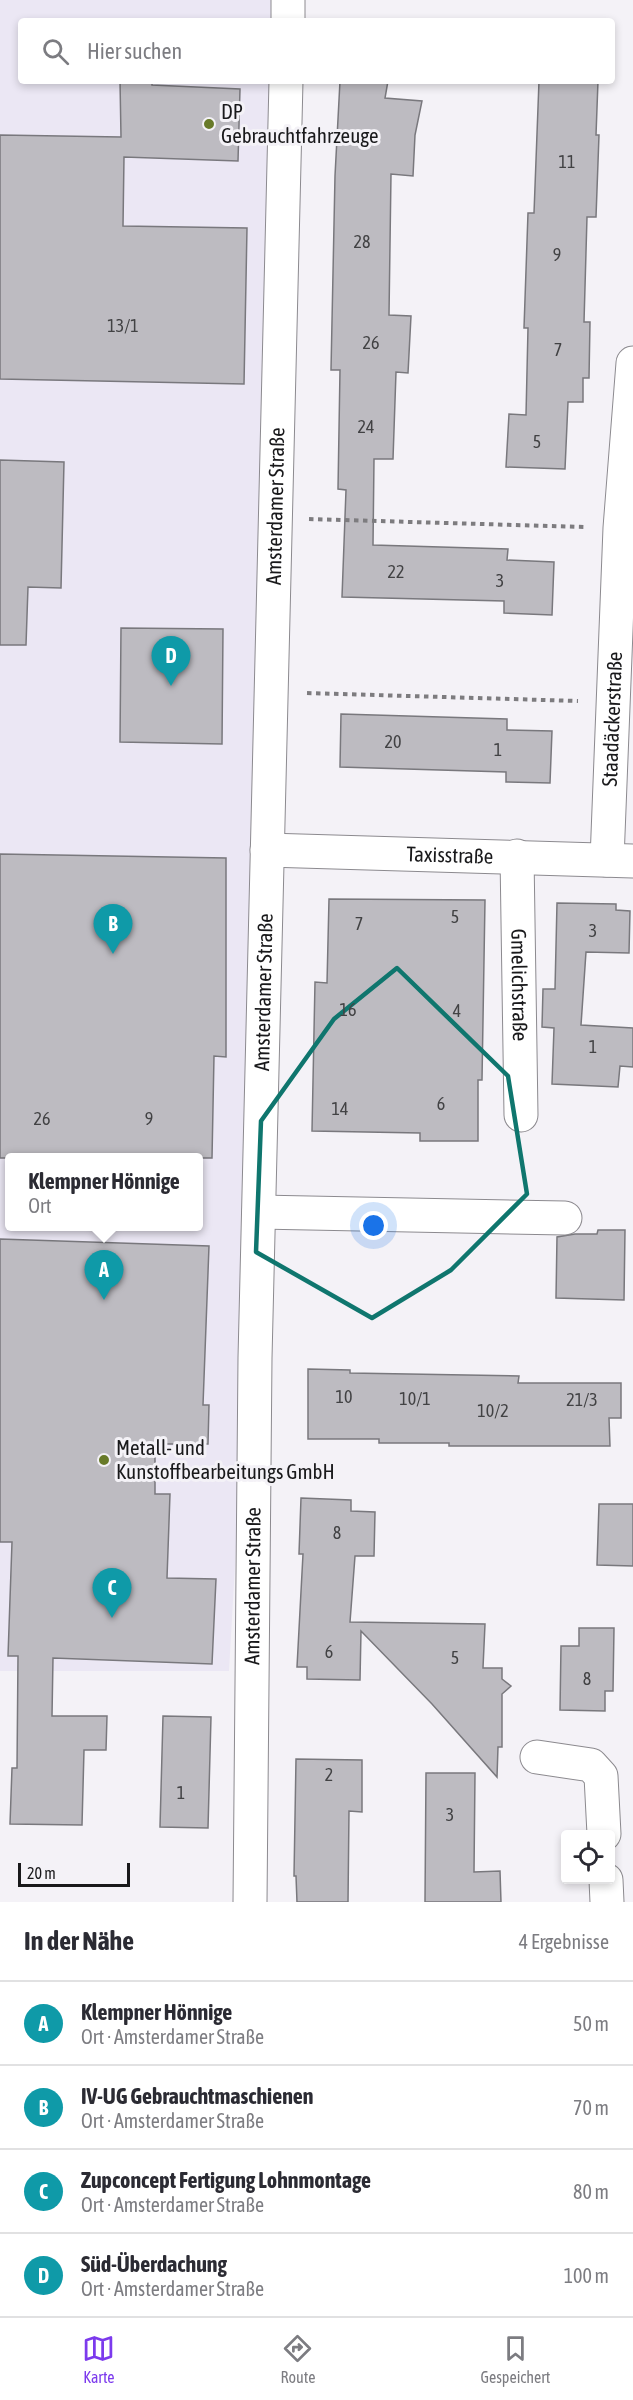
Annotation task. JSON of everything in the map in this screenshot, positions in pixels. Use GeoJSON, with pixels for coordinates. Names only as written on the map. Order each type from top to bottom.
{"type":"FeatureCollection","features":[{"type":"Feature","properties":{"kind":"street"},"geometry":{"type":"LineString","coordinates":[[288,0],[288,18]]}},
{"type":"Feature","properties":{"kind":"street","name":"Amsterdamer Straße"},"geometry":{"type":"LineString","coordinates":[[250,1902],[258,1212],[286,84]]}},
{"type":"Feature","properties":{"kind":"street","name":"Staadäckerstraße"},"geometry":{"type":"LineString","coordinates":[[620,861],[612,702],[620,528],[633,363]]}},
{"type":"Feature","properties":{"kind":"street","name":"Taxisstraße"},"geometry":{"type":"LineString","coordinates":[[267,850],[620,861]]}},
{"type":"Feature","properties":{"kind":"street","name":"Gmelichstraße"},"geometry":{"type":"LineString","coordinates":[[517,856],[521,1115]]}},
{"type":"Feature","properties":{"kind":"street"},"geometry":{"type":"LineString","coordinates":[[258,1212],[565,1218]]}},
{"type":"Feature","properties":{"kind":"street"},"geometry":{"type":"LineString","coordinates":[[537,1757],[591,1765],[601,1776],[604,1830]]}},
{"type":"Feature","properties":{"kind":"street"},"geometry":{"type":"LineString","coordinates":[[606,1884],[607,1902]]}},
{"type":"Feature","properties":{"kind":"path"},"geometry":{"type":"LineString","coordinates":[[274,518],[620,528]]}},
{"type":"Feature","properties":{"kind":"path"},"geometry":{"type":"LineString","coordinates":[[270,692],[612,702]]}},
{"type":"Feature","properties":{"kind":"highlighted area"},"geometry":{"type":"Polygon","coordinates":[[[397,968],[508,1076],[527,1194],[451,1270],[372,1318],[256,1252],[261,1121],[334,1019],[397,968]]]}},
{"type":"Feature","properties":{"kind":"shaded area"},"geometry":{"type":"Polygon","coordinates":[[[0,0],[278,0],[277,18],[18,18],[18,84],[276,84],[245,1389],[229,1671],[0,1671],[0,0]]]}},
{"type":"Feature","properties":{"kind":"building"},"geometry":{"type":"Polygon","coordinates":[[[120,84],[240,89],[238,161],[124,157],[123,226],[247,228],[244,384],[0,379],[0,135],[121,137],[120,84]]]}},
{"type":"Feature","properties":{"kind":"building"},"geometry":{"type":"Polygon","coordinates":[[[340,84],[387,84],[385,98],[422,101],[415,135],[413,176],[391,174],[389,315],[411,316],[408,373],[396,372],[393,459],[374,459],[373,545],[508,549],[507,560],[554,562],[552,615],[504,613],[504,601],[342,597],[346,490],[338,489],[340,370],[331,370],[335,176],[340,84]]]}},
{"type":"Feature","properties":{"kind":"building"},"geometry":{"type":"Polygon","coordinates":[[[539,84],[598,84],[596,135],[599,135],[596,217],[587,217],[584,322],[590,322],[589,378],[583,378],[583,402],[568,402],[565,469],[506,467],[509,414],[526,415],[528,328],[524,328],[528,213],[534,213],[539,84]]]}},
{"type":"Feature","properties":{"kind":"building"},"geometry":{"type":"Polygon","coordinates":[[[0,460],[64,462],[61,588],[28,587],[26,645],[0,645],[0,460]]]}},
{"type":"Feature","properties":{"kind":"building"},"geometry":{"type":"Polygon","coordinates":[[[121,628],[223,629],[222,744],[120,742],[121,628]]]}},
{"type":"Feature","properties":{"kind":"building"},"geometry":{"type":"Polygon","coordinates":[[[341,714],[507,719],[507,730],[552,731],[550,783],[506,782],[506,772],[340,767],[341,714]]]}},
{"type":"Feature","properties":{"kind":"building"},"geometry":{"type":"Polygon","coordinates":[[[0,854],[226,858],[226,1057],[214,1056],[212,1158],[203,1158],[203,1153],[5,1153],[5,1158],[0,1158],[0,854]]]}},
{"type":"Feature","properties":{"kind":"building"},"geometry":{"type":"Polygon","coordinates":[[[329,899],[485,900],[482,1080],[478,1080],[478,1141],[420,1141],[420,1133],[312,1131],[315,982],[327,983],[329,899]]]}},
{"type":"Feature","properties":{"kind":"building"},"geometry":{"type":"Polygon","coordinates":[[[557,903],[616,904],[616,910],[630,911],[629,953],[586,952],[581,1025],[633,1028],[633,1067],[620,1066],[618,1087],[552,1084],[554,1028],[542,1027],[543,989],[555,989],[557,903]]]}},
{"type":"Feature","properties":{"kind":"building"},"geometry":{"type":"Polygon","coordinates":[[[598,1230],[625,1230],[624,1300],[556,1298],[557,1237],[597,1234],[598,1230]]]}},
{"type":"Feature","properties":{"kind":"building"},"geometry":{"type":"Polygon","coordinates":[[[0,1239],[209,1246],[203,1405],[209,1405],[208,1444],[155,1444],[155,1494],[170,1494],[167,1578],[216,1579],[212,1664],[53,1658],[52,1716],[107,1716],[106,1750],[84,1750],[82,1825],[10,1824],[12,1768],[17,1768],[18,1656],[8,1656],[12,1542],[0,1542],[0,1239]]]}},
{"type":"Feature","properties":{"kind":"building"},"geometry":{"type":"Polygon","coordinates":[[[308,1369],[350,1370],[350,1373],[519,1376],[518,1383],[621,1383],[621,1418],[609,1418],[610,1446],[449,1446],[449,1443],[379,1443],[379,1439],[308,1439],[308,1369]]]}},
{"type":"Feature","properties":{"kind":"building"},"geometry":{"type":"Polygon","coordinates":[[[301,1498],[351,1500],[351,1511],[375,1512],[374,1556],[355,1556],[350,1622],[485,1624],[483,1668],[502,1668],[502,1679],[511,1686],[502,1694],[502,1747],[498,1747],[497,1777],[432,1704],[361,1631],[360,1680],[307,1679],[307,1667],[297,1667],[303,1554],[299,1554],[301,1498]]]}},
{"type":"Feature","properties":{"kind":"building"},"geometry":{"type":"Polygon","coordinates":[[[599,1504],[633,1504],[633,1566],[597,1565],[599,1504]]]}},
{"type":"Feature","properties":{"kind":"building"},"geometry":{"type":"Polygon","coordinates":[[[579,1628],[614,1628],[613,1691],[605,1691],[605,1711],[560,1710],[561,1646],[579,1646],[579,1628]]]}},
{"type":"Feature","properties":{"kind":"building"},"geometry":{"type":"Polygon","coordinates":[[[163,1716],[211,1717],[208,1828],[160,1827],[163,1716]]]}},
{"type":"Feature","properties":{"kind":"building"},"geometry":{"type":"Polygon","coordinates":[[[296,1759],[362,1760],[362,1812],[349,1811],[348,1902],[297,1902],[296,1876],[294,1876],[296,1759]]]}},
{"type":"Feature","properties":{"kind":"building"},"geometry":{"type":"Polygon","coordinates":[[[426,1773],[475,1773],[474,1872],[500,1871],[501,1902],[425,1902],[426,1773]]]}},
{"type":"Feature","properties":{"kind":"place","name":"DP Gebrauchtfahrzeuge"},"geometry":{"type":"Point","coordinates":[209,124]}},
{"type":"Feature","properties":{"kind":"place","name":"Süd-Überdachung"},"geometry":{"type":"Point","coordinates":[171,686]}},
{"type":"Feature","properties":{"kind":"place","name":"IV-UG Gebrauchtmaschienen"},"geometry":{"type":"Point","coordinates":[113,954]}},
{"type":"Feature","properties":{"kind":"place","name":"Klempner Hönnige"},"geometry":{"type":"Point","coordinates":[104,1300]}},
{"type":"Feature","properties":{"kind":"place","name":"Metall- und Kunstoffbearbeitungs GmbH"},"geometry":{"type":"Point","coordinates":[104,1460]}},
{"type":"Feature","properties":{"kind":"place","name":"Zupconcept Fertigung Lohnmontage"},"geometry":{"type":"Point","coordinates":[112,1618]}}]}
